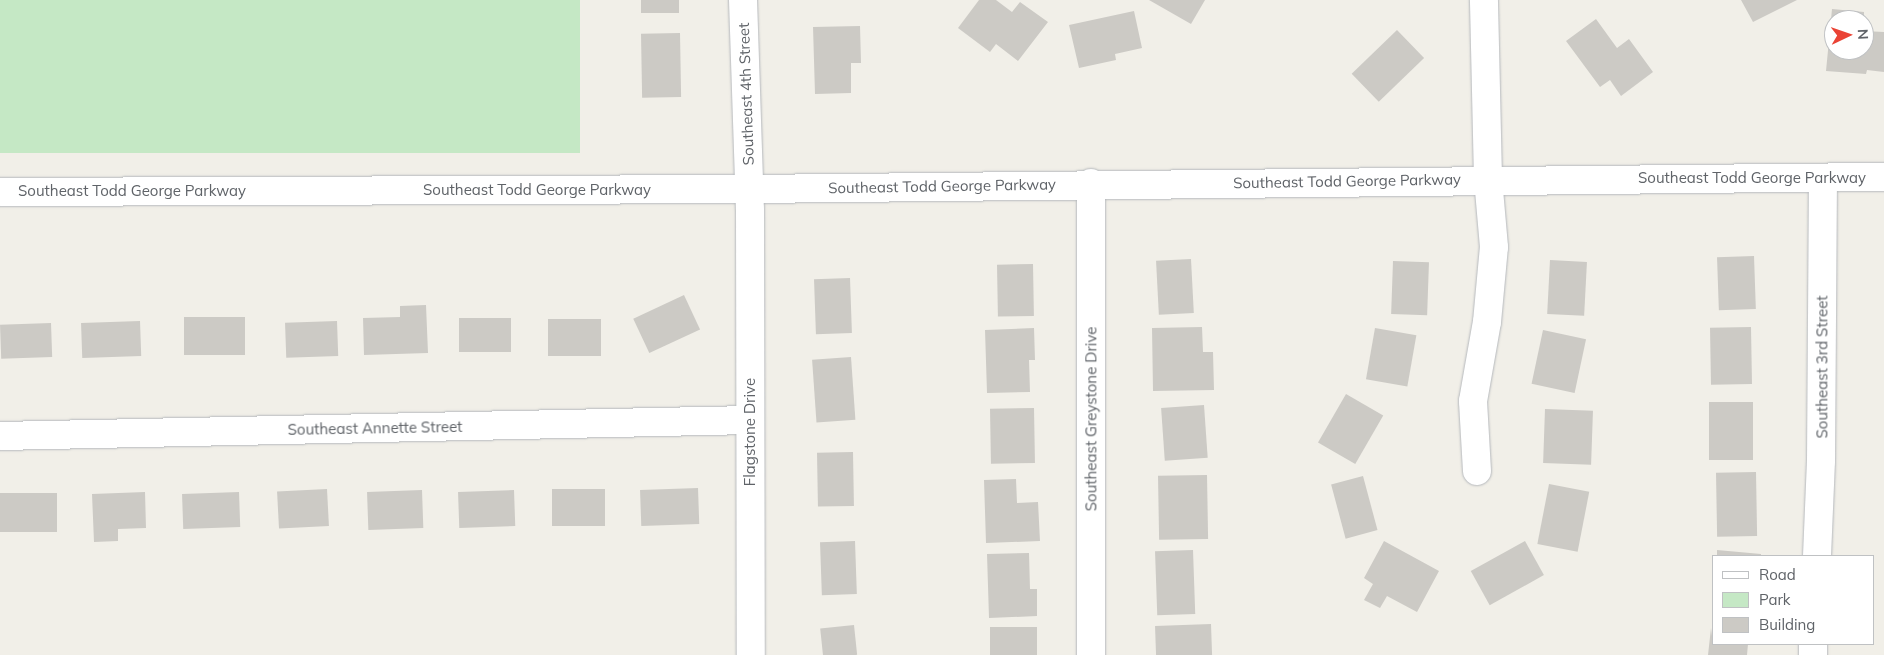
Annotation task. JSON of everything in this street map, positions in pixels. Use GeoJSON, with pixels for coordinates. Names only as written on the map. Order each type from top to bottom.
{"type":"FeatureCollection","features":[{"type":"Feature","properties":{"kind":"street","name":"Southeast 4th Street"},"geometry":{"type":"LineString","coordinates":[[743,0],[750,199]]}},
{"type":"Feature","properties":{"kind":"street"},"geometry":{"type":"LineString","coordinates":[[1477,471],[1473,401],[1487,322],[1494,247],[1488,179],[1484,0]]}},
{"type":"Feature","properties":{"kind":"street","name":"Southeast Todd George Parkway"},"geometry":{"type":"LineString","coordinates":[[0,192],[750,199],[1091,183],[1884,177]]}},
{"type":"Feature","properties":{"kind":"street","name":"Southeast 3rd Street"},"geometry":{"type":"LineString","coordinates":[[1817,555],[1821,461],[1823,178]]}},
{"type":"Feature","properties":{"kind":"street","name":"Southeast Greystone Drive"},"geometry":{"type":"LineString","coordinates":[[1091,183],[1091,655]]}},
{"type":"Feature","properties":{"kind":"street","name":"Flagstone Drive"},"geometry":{"type":"LineString","coordinates":[[750,199],[751,655]]}},
{"type":"Feature","properties":{"kind":"street","name":"Southeast Annette Street"},"geometry":{"type":"LineString","coordinates":[[0,436],[750,420]]}},
{"type":"Feature","properties":{"kind":"green space"},"geometry":{"type":"Polygon","coordinates":[[[0,0],[580,0],[580,153],[0,153],[0,0]]]}},
{"type":"Feature","properties":{"kind":"building"},"geometry":{"type":"Polygon","coordinates":[[[641,0],[679,0],[679,13],[641,13],[641,0]]]}},
{"type":"Feature","properties":{"kind":"building"},"geometry":{"type":"Polygon","coordinates":[[[979,0],[996,0],[1012,12],[1020,2],[1048,22],[1018,61],[996,44],[990,52],[958,28],[979,0]]]}},
{"type":"Feature","properties":{"kind":"building"},"geometry":{"type":"Polygon","coordinates":[[[1149,0],[1205,0],[1191,24],[1149,0]]]}},
{"type":"Feature","properties":{"kind":"building"},"geometry":{"type":"Polygon","coordinates":[[[1741,0],[1797,0],[1753,22],[1741,0]]]}},
{"type":"Feature","properties":{"kind":"building"},"geometry":{"type":"Polygon","coordinates":[[[1134,11],[1142,48],[1115,54],[1116,60],[1079,68],[1069,25],[1134,11]]]}},
{"type":"Feature","properties":{"kind":"building"},"geometry":{"type":"Polygon","coordinates":[[[1596,19],[1617,48],[1629,39],[1653,72],[1621,96],[1610,80],[1600,87],[1566,41],[1596,19]]]}},
{"type":"Feature","properties":{"kind":"building"},"geometry":{"type":"Polygon","coordinates":[[[860,26],[861,63],[851,63],[851,93],[815,94],[813,27],[860,26]]]}},
{"type":"Feature","properties":{"kind":"building"},"geometry":{"type":"Polygon","coordinates":[[[1397,30],[1424,58],[1379,102],[1352,74],[1397,30]]]}},
{"type":"Feature","properties":{"kind":"building"},"geometry":{"type":"Polygon","coordinates":[[[1874,32],[1884,32],[1884,72],[1867,70],[1866,74],[1826,71],[1827,60],[1874,60],[1874,32]]]}},
{"type":"Feature","properties":{"kind":"building"},"geometry":{"type":"Polygon","coordinates":[[[680,33],[681,97],[642,98],[641,34],[680,33]]]}},
{"type":"Feature","properties":{"kind":"building"},"geometry":{"type":"Polygon","coordinates":[[[1754,256],[1756,309],[1719,310],[1717,257],[1754,256]]]}},
{"type":"Feature","properties":{"kind":"building"},"geometry":{"type":"Polygon","coordinates":[[[1191,259],[1194,313],[1159,315],[1156,261],[1191,259]]]}},
{"type":"Feature","properties":{"kind":"building"},"geometry":{"type":"Polygon","coordinates":[[[1550,260],[1587,262],[1584,316],[1547,314],[1550,260]]]}},
{"type":"Feature","properties":{"kind":"building"},"geometry":{"type":"Polygon","coordinates":[[[1393,261],[1429,262],[1427,315],[1391,314],[1393,261]]]}},
{"type":"Feature","properties":{"kind":"building"},"geometry":{"type":"Polygon","coordinates":[[[1033,264],[1034,316],[998,317],[997,265],[1033,264]]]}},
{"type":"Feature","properties":{"kind":"building"},"geometry":{"type":"Polygon","coordinates":[[[850,278],[852,333],[816,334],[814,279],[850,278]]]}},
{"type":"Feature","properties":{"kind":"building"},"geometry":{"type":"Polygon","coordinates":[[[684,295],[700,329],[649,353],[633,319],[684,295]]]}},
{"type":"Feature","properties":{"kind":"building"},"geometry":{"type":"Polygon","coordinates":[[[426,305],[428,353],[364,355],[363,318],[400,317],[400,306],[426,305]]]}},
{"type":"Feature","properties":{"kind":"building"},"geometry":{"type":"Polygon","coordinates":[[[184,317],[245,317],[245,355],[184,355],[184,317]]]}},
{"type":"Feature","properties":{"kind":"building"},"geometry":{"type":"Polygon","coordinates":[[[459,318],[511,318],[511,352],[459,352],[459,318]]]}},
{"type":"Feature","properties":{"kind":"building"},"geometry":{"type":"Polygon","coordinates":[[[548,319],[601,319],[601,356],[548,356],[548,319]]]}},
{"type":"Feature","properties":{"kind":"building"},"geometry":{"type":"Polygon","coordinates":[[[140,321],[141,356],[82,358],[81,323],[140,321]]]}},
{"type":"Feature","properties":{"kind":"building"},"geometry":{"type":"Polygon","coordinates":[[[337,321],[338,356],[286,358],[285,323],[337,321]]]}},
{"type":"Feature","properties":{"kind":"building"},"geometry":{"type":"Polygon","coordinates":[[[51,323],[52,357],[1,359],[0,325],[51,323]]]}},
{"type":"Feature","properties":{"kind":"building"},"geometry":{"type":"Polygon","coordinates":[[[1202,327],[1203,352],[1213,352],[1214,390],[1153,391],[1152,328],[1202,327]]]}},
{"type":"Feature","properties":{"kind":"building"},"geometry":{"type":"Polygon","coordinates":[[[1751,327],[1752,384],[1711,385],[1710,328],[1751,327]]]}},
{"type":"Feature","properties":{"kind":"building"},"geometry":{"type":"Polygon","coordinates":[[[1034,328],[1035,360],[1029,360],[1030,392],[987,393],[985,330],[1034,328]]]}},
{"type":"Feature","properties":{"kind":"building"},"geometry":{"type":"Polygon","coordinates":[[[1375,328],[1416,335],[1407,387],[1366,379],[1375,328]]]}},
{"type":"Feature","properties":{"kind":"building"},"geometry":{"type":"Polygon","coordinates":[[[1543,330],[1586,339],[1575,393],[1532,384],[1543,330]]]}},
{"type":"Feature","properties":{"kind":"building"},"geometry":{"type":"Polygon","coordinates":[[[851,357],[855,420],[816,423],[812,360],[851,357]]]}},
{"type":"Feature","properties":{"kind":"building"},"geometry":{"type":"Polygon","coordinates":[[[1346,394],[1383,416],[1355,464],[1318,442],[1346,394]]]}},
{"type":"Feature","properties":{"kind":"building"},"geometry":{"type":"Polygon","coordinates":[[[1709,402],[1753,402],[1753,460],[1709,460],[1709,402]]]}},
{"type":"Feature","properties":{"kind":"building"},"geometry":{"type":"Polygon","coordinates":[[[1204,405],[1208,458],[1165,461],[1161,408],[1204,405]]]}},
{"type":"Feature","properties":{"kind":"building"},"geometry":{"type":"Polygon","coordinates":[[[1034,408],[1035,463],[991,464],[990,409],[1034,408]]]}},
{"type":"Feature","properties":{"kind":"building"},"geometry":{"type":"Polygon","coordinates":[[[1545,409],[1593,411],[1591,465],[1543,463],[1545,409]]]}},
{"type":"Feature","properties":{"kind":"building"},"geometry":{"type":"Polygon","coordinates":[[[853,452],[854,506],[818,507],[817,453],[853,452]]]}},
{"type":"Feature","properties":{"kind":"building"},"geometry":{"type":"Polygon","coordinates":[[[1756,472],[1757,536],[1717,537],[1716,473],[1756,472]]]}},
{"type":"Feature","properties":{"kind":"building"},"geometry":{"type":"Polygon","coordinates":[[[1207,475],[1208,539],[1159,540],[1158,476],[1207,475]]]}},
{"type":"Feature","properties":{"kind":"building"},"geometry":{"type":"Polygon","coordinates":[[[1363,476],[1377,530],[1346,539],[1331,485],[1363,476]]]}},
{"type":"Feature","properties":{"kind":"building"},"geometry":{"type":"Polygon","coordinates":[[[1016,479],[1017,503],[1038,502],[1040,541],[986,543],[984,480],[1016,479]]]}},
{"type":"Feature","properties":{"kind":"building"},"geometry":{"type":"Polygon","coordinates":[[[1549,484],[1589,492],[1578,552],[1537,544],[1549,484]]]}},
{"type":"Feature","properties":{"kind":"building"},"geometry":{"type":"Polygon","coordinates":[[[698,488],[699,524],[641,526],[640,490],[698,488]]]}},
{"type":"Feature","properties":{"kind":"building"},"geometry":{"type":"Polygon","coordinates":[[[327,489],[329,526],[279,529],[277,492],[327,489]]]}},
{"type":"Feature","properties":{"kind":"building"},"geometry":{"type":"Polygon","coordinates":[[[552,489],[605,489],[605,526],[552,526],[552,489]]]}},
{"type":"Feature","properties":{"kind":"building"},"geometry":{"type":"Polygon","coordinates":[[[422,490],[423,528],[368,530],[367,492],[422,490]]]}},
{"type":"Feature","properties":{"kind":"building"},"geometry":{"type":"Polygon","coordinates":[[[514,490],[515,526],[459,528],[458,492],[514,490]]]}},
{"type":"Feature","properties":{"kind":"building"},"geometry":{"type":"Polygon","coordinates":[[[145,492],[146,528],[118,529],[118,541],[94,542],[92,494],[145,492]]]}},
{"type":"Feature","properties":{"kind":"building"},"geometry":{"type":"Polygon","coordinates":[[[239,492],[240,527],[183,529],[182,494],[239,492]]]}},
{"type":"Feature","properties":{"kind":"building"},"geometry":{"type":"Polygon","coordinates":[[[0,493],[57,493],[57,532],[0,532],[0,493]]]}},
{"type":"Feature","properties":{"kind":"building"},"geometry":{"type":"Polygon","coordinates":[[[855,541],[857,594],[822,595],[820,542],[855,541]]]}},
{"type":"Feature","properties":{"kind":"building"},"geometry":{"type":"Polygon","coordinates":[[[1384,541],[1439,571],[1417,612],[1387,596],[1380,608],[1364,600],[1373,584],[1364,578],[1384,541]]]}},
{"type":"Feature","properties":{"kind":"building"},"geometry":{"type":"Polygon","coordinates":[[[1525,541],[1544,575],[1490,605],[1471,571],[1525,541]]]}},
{"type":"Feature","properties":{"kind":"building"},"geometry":{"type":"Polygon","coordinates":[[[1193,550],[1195,614],[1157,615],[1155,551],[1193,550]]]}},
{"type":"Feature","properties":{"kind":"building"},"geometry":{"type":"Polygon","coordinates":[[[1717,550],[1761,554],[1761,555],[1717,555],[1717,550]]]}},
{"type":"Feature","properties":{"kind":"building"},"geometry":{"type":"Polygon","coordinates":[[[1029,553],[1030,589],[1037,589],[1037,616],[989,618],[987,554],[1029,553]]]}},
{"type":"Feature","properties":{"kind":"building"},"geometry":{"type":"Polygon","coordinates":[[[1211,624],[1212,655],[1156,655],[1155,626],[1211,624]]]}},
{"type":"Feature","properties":{"kind":"building"},"geometry":{"type":"Polygon","coordinates":[[[854,625],[857,655],[823,655],[820,629],[854,625]]]}},
{"type":"Feature","properties":{"kind":"building"},"geometry":{"type":"Polygon","coordinates":[[[990,627],[1037,627],[1037,655],[990,655],[990,627]]]}},
{"type":"Feature","properties":{"kind":"building"},"geometry":{"type":"Polygon","coordinates":[[[1711,628],[1712,645],[1748,645],[1747,655],[1708,655],[1711,628]]]}}]}
